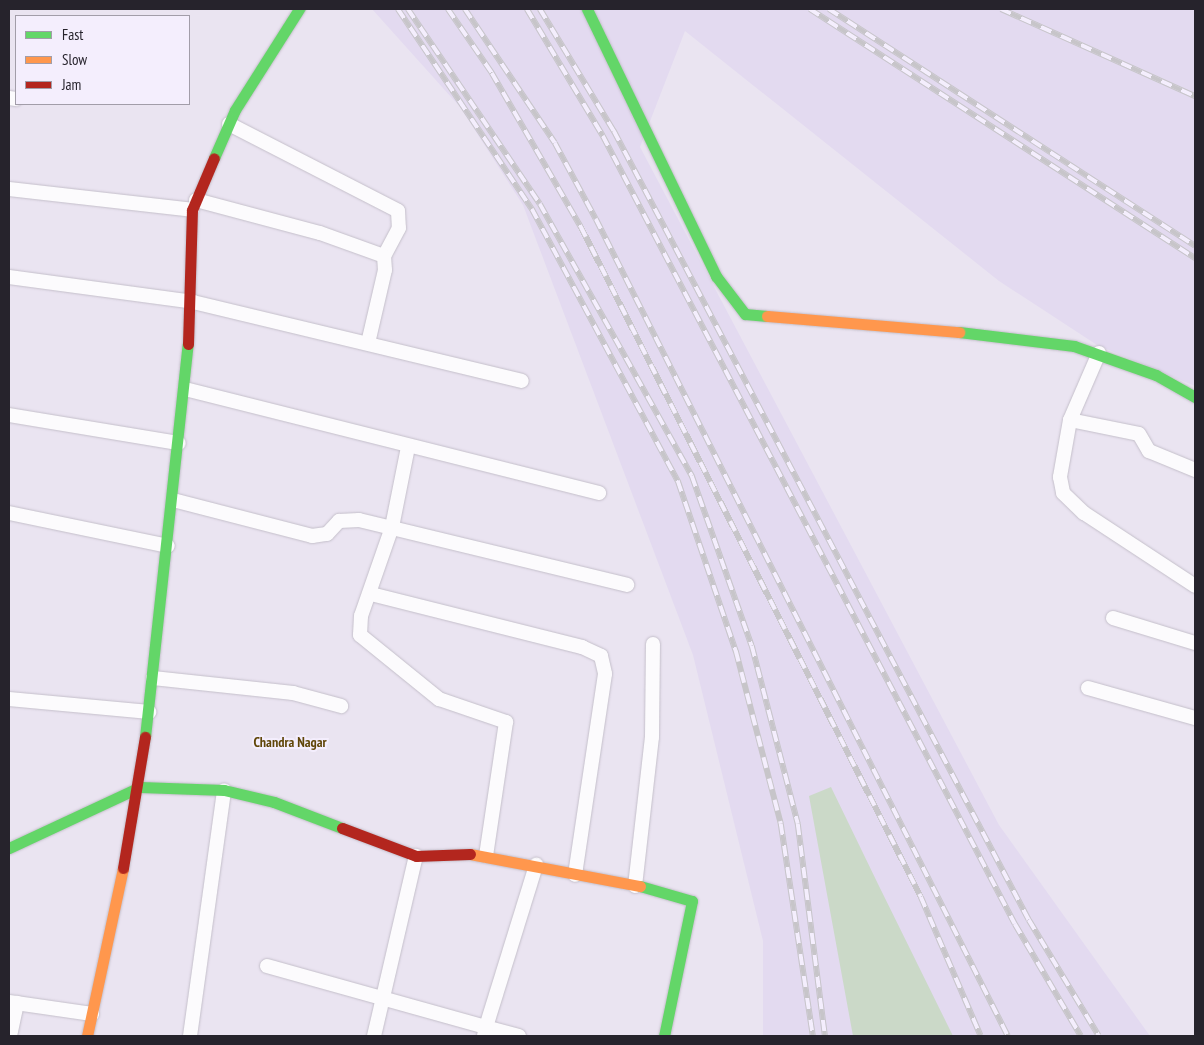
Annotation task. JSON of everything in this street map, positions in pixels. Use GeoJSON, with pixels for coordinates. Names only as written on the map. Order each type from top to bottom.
{"type":"FeatureCollection","features":[{"type":"Feature","properties":{"kind":"street"},"geometry":{"type":"LineString","coordinates":[[87,1036],[140,788],[168,546],[193,302],[194,205],[229,124],[299,9]]}},
{"type":"Feature","properties":{"kind":"street"},"geometry":{"type":"LineString","coordinates":[[587,9],[716,276],[745,314],[1028,338],[1098,354],[1156,375],[1195,397]]}},
{"type":"Feature","properties":{"kind":"street"},"geometry":{"type":"LineString","coordinates":[[229,124],[398,211],[399,228],[384,256],[385,270],[368,343]]}},
{"type":"Feature","properties":{"kind":"street"},"geometry":{"type":"LineString","coordinates":[[9,188],[194,205],[329,236],[384,256]]}},
{"type":"Feature","properties":{"kind":"street"},"geometry":{"type":"LineString","coordinates":[[9,277],[193,302],[368,343],[486,376],[522,381]]}},
{"type":"Feature","properties":{"kind":"street"},"geometry":{"type":"LineString","coordinates":[[1098,354],[1070,420],[1060,477],[1068,501],[1195,586]]}},
{"type":"Feature","properties":{"kind":"street"},"geometry":{"type":"LineString","coordinates":[[185,388],[408,447],[599,493]]}},
{"type":"Feature","properties":{"kind":"street"},"geometry":{"type":"LineString","coordinates":[[9,415],[179,443]]}},
{"type":"Feature","properties":{"kind":"street"},"geometry":{"type":"LineString","coordinates":[[1070,420],[1139,434],[1149,450],[1195,470]]}},
{"type":"Feature","properties":{"kind":"street"},"geometry":{"type":"LineString","coordinates":[[408,447],[392,527],[360,635],[439,699],[507,724],[486,856]]}},
{"type":"Feature","properties":{"kind":"street"},"geometry":{"type":"LineString","coordinates":[[173,500],[312,536],[327,534],[344,520],[392,527],[627,585]]}},
{"type":"Feature","properties":{"kind":"street"},"geometry":{"type":"LineString","coordinates":[[9,513],[168,546]]}},
{"type":"Feature","properties":{"kind":"street"},"geometry":{"type":"LineString","coordinates":[[371,594],[582,647],[601,656],[605,674],[575,875]]}},
{"type":"Feature","properties":{"kind":"street"},"geometry":{"type":"LineString","coordinates":[[1113,618],[1195,643]]}},
{"type":"Feature","properties":{"kind":"street"},"geometry":{"type":"LineString","coordinates":[[635,886],[652,737],[653,644]]}},
{"type":"Feature","properties":{"kind":"street"},"geometry":{"type":"LineString","coordinates":[[153,678],[293,693],[341,706]]}},
{"type":"Feature","properties":{"kind":"street"},"geometry":{"type":"LineString","coordinates":[[1088,688],[1195,718]]}},
{"type":"Feature","properties":{"kind":"street"},"geometry":{"type":"LineString","coordinates":[[9,699],[149,712]]}},
{"type":"Feature","properties":{"kind":"street"},"geometry":{"type":"LineString","coordinates":[[9,848],[140,788],[224,790],[274,802],[416,856],[486,856],[679,894],[694,906],[664,1036]]}},
{"type":"Feature","properties":{"kind":"street"},"geometry":{"type":"LineString","coordinates":[[190,1036],[224,790]]}},
{"type":"Feature","properties":{"kind":"street"},"geometry":{"type":"LineString","coordinates":[[374,1036],[416,856]]}},
{"type":"Feature","properties":{"kind":"street"},"geometry":{"type":"LineString","coordinates":[[485,1032],[536,865]]}},
{"type":"Feature","properties":{"kind":"street"},"geometry":{"type":"LineString","coordinates":[[267,966],[485,1032],[519,1036]]}},
{"type":"Feature","properties":{"kind":"street"},"geometry":{"type":"LineString","coordinates":[[10,1036],[13,1002],[92,1014]]}},
{"type":"Feature","properties":{"kind":"shaded area"},"geometry":{"type":"Polygon","coordinates":[[[372,9],[1195,9],[1195,386],[1097,345],[999,281],[685,31],[640,147],[999,825],[1150,1036],[763,1036],[763,941],[693,655],[523,205],[460,107],[372,9]]]}},
{"type":"Feature","properties":{"kind":"green space"},"geometry":{"type":"Polygon","coordinates":[[[831,787],[953,1036],[853,1036],[809,796],[831,787]]]}},
{"type":"Feature","properties":{"kind":"railway"},"geometry":{"type":"LineString","coordinates":[[398,9],[532,209],[678,481],[736,651],[781,824],[813,1036]]}},
{"type":"Feature","properties":{"kind":"railway"},"geometry":{"type":"LineString","coordinates":[[408,9],[540,204],[692,476],[752,646],[798,824],[825,1036]]}},
{"type":"Feature","properties":{"kind":"railway"},"geometry":{"type":"LineString","coordinates":[[448,9],[492,73],[581,227],[921,897],[981,1036]]}},
{"type":"Feature","properties":{"kind":"railway"},"geometry":{"type":"LineString","coordinates":[[465,9],[555,143],[596,219],[1008,1036]]}},
{"type":"Feature","properties":{"kind":"railway"},"geometry":{"type":"LineString","coordinates":[[527,9],[603,136],[1015,924],[1081,1036]]}},
{"type":"Feature","properties":{"kind":"railway"},"geometry":{"type":"LineString","coordinates":[[540,9],[614,131],[1029,920],[1099,1036]]}},
{"type":"Feature","properties":{"kind":"railway"},"geometry":{"type":"LineString","coordinates":[[810,9],[1195,258]]}},
{"type":"Feature","properties":{"kind":"railway"},"geometry":{"type":"LineString","coordinates":[[829,9],[1195,246]]}},
{"type":"Feature","properties":{"kind":"railway"},"geometry":{"type":"LineString","coordinates":[[1001,9],[1195,96]]}},
{"type":"Feature","properties":{"kind":"traffic: fast"},"geometry":{"type":"LineString","coordinates":[[214,158],[235,110],[299,9]]}},
{"type":"Feature","properties":{"kind":"traffic: fast"},"geometry":{"type":"LineString","coordinates":[[587,9],[716,276],[745,314],[767,316]]}},
{"type":"Feature","properties":{"kind":"traffic: fast"},"geometry":{"type":"LineString","coordinates":[[959,332],[1074,346],[1156,375],[1195,397]]}},
{"type":"Feature","properties":{"kind":"traffic: fast"},"geometry":{"type":"LineString","coordinates":[[145,737],[188,344]]}},
{"type":"Feature","properties":{"kind":"traffic: fast"},"geometry":{"type":"LineString","coordinates":[[9,848],[140,787],[224,790],[274,802],[342,828]]}},
{"type":"Feature","properties":{"kind":"traffic: fast"},"geometry":{"type":"LineString","coordinates":[[640,886],[692,901],[664,1036]]}},
{"type":"Feature","properties":{"kind":"traffic: slow"},"geometry":{"type":"LineString","coordinates":[[767,316],[959,332]]}},
{"type":"Feature","properties":{"kind":"traffic: slow"},"geometry":{"type":"LineString","coordinates":[[470,854],[640,886]]}},
{"type":"Feature","properties":{"kind":"traffic: slow"},"geometry":{"type":"LineString","coordinates":[[87,1036],[123,868]]}},
{"type":"Feature","properties":{"kind":"traffic: jam"},"geometry":{"type":"LineString","coordinates":[[188,344],[192,210],[214,158]]}},
{"type":"Feature","properties":{"kind":"traffic: jam"},"geometry":{"type":"LineString","coordinates":[[123,868],[145,737]]}},
{"type":"Feature","properties":{"kind":"traffic: jam"},"geometry":{"type":"LineString","coordinates":[[342,828],[416,856],[470,854]]}},
{"type":"Feature","properties":{"kind":"district","name":"Chandra Nagar"},"geometry":{"type":"Point","coordinates":[290,742]}}]}
